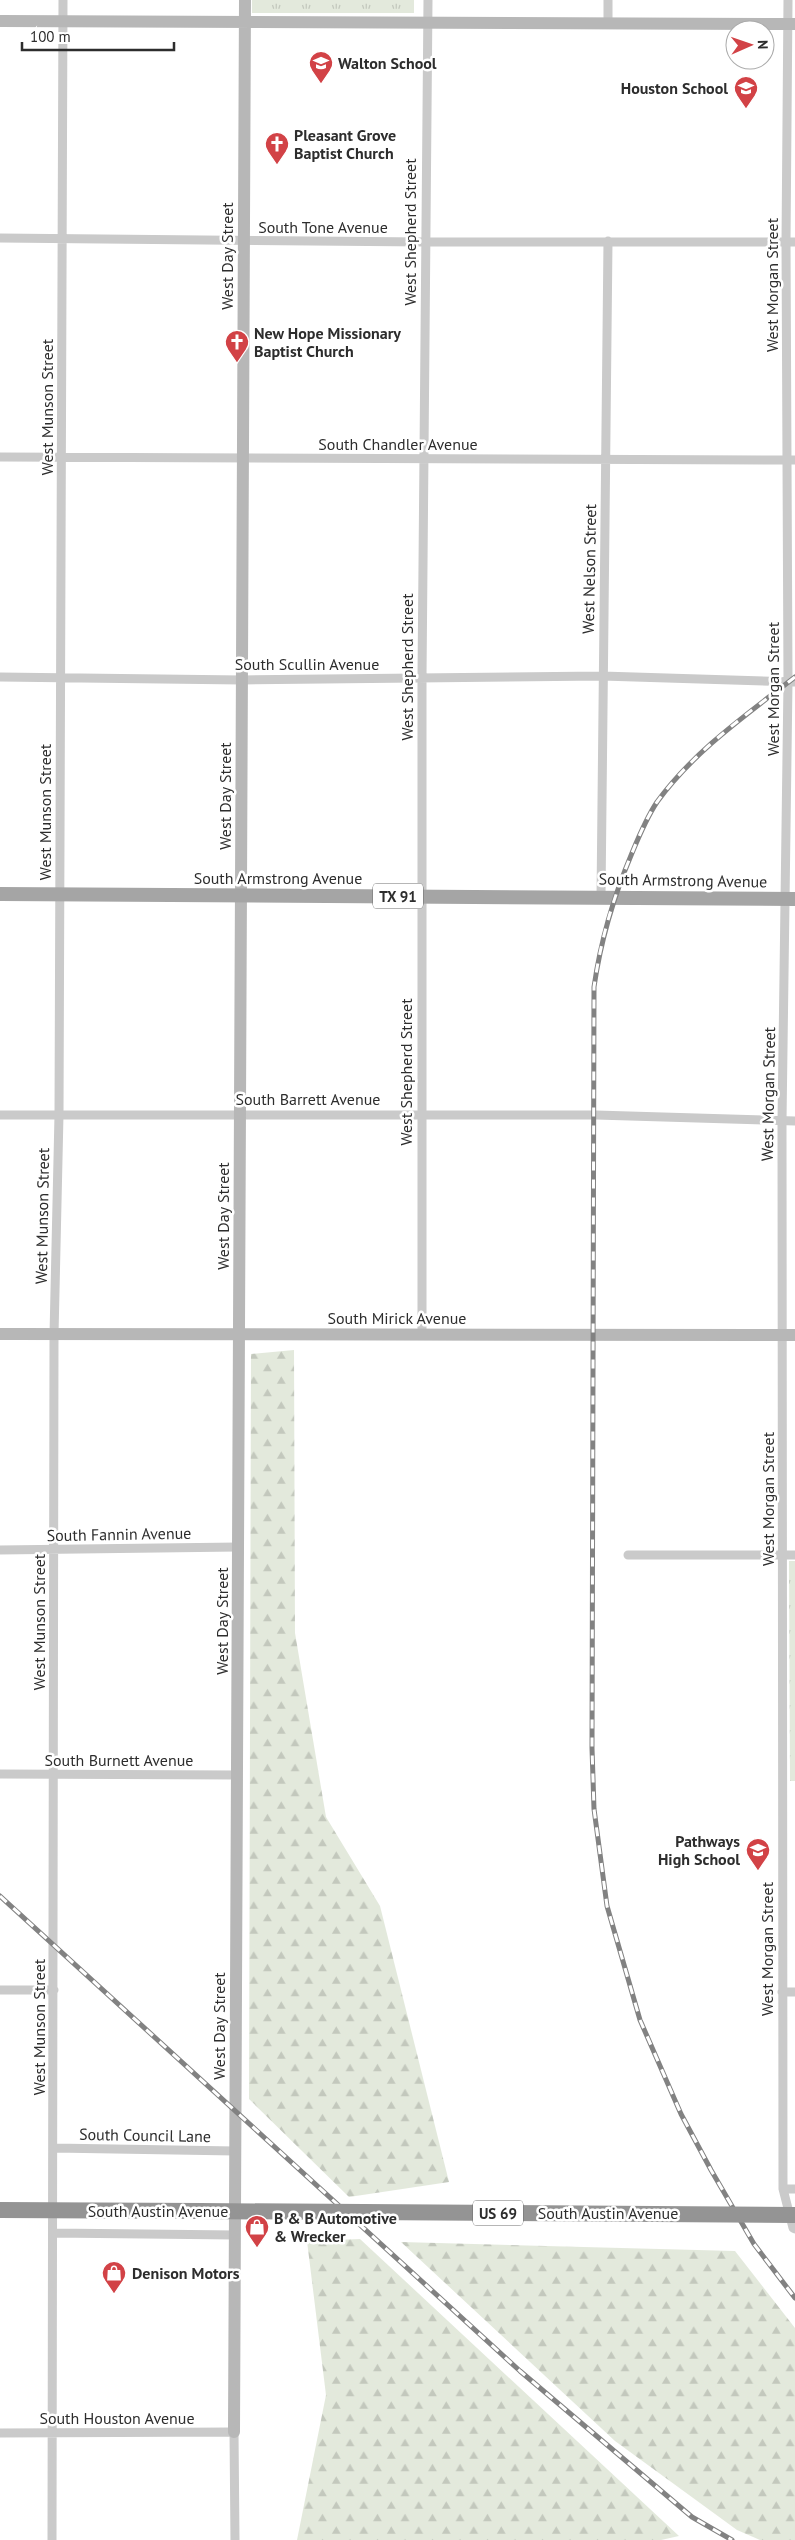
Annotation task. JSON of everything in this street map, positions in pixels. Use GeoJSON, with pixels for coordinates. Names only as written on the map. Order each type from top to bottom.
{"type":"FeatureCollection","features":[{"type":"Feature","properties":{"kind":"highway","name":"South Austin Avenue"},"geometry":{"type":"LineString","coordinates":[[0,2210],[795,2215]]}},
{"type":"Feature","properties":{"kind":"main road","name":"South Armstrong Avenue"},"geometry":{"type":"LineString","coordinates":[[0,894],[790,899]]}},
{"type":"Feature","properties":{"kind":"street","name":"West Munson Street"},"geometry":{"type":"LineString","coordinates":[[52,2540],[54,1335],[59,1115],[63,0]]}},
{"type":"Feature","properties":{"kind":"street","name":"West Day Street"},"geometry":{"type":"LineString","coordinates":[[234,2432],[245,0]]}},
{"type":"Feature","properties":{"kind":"street","name":"West Shepherd Street"},"geometry":{"type":"LineString","coordinates":[[422,1334],[422,678],[428,0]]}},
{"type":"Feature","properties":{"kind":"street"},"geometry":{"type":"LineString","coordinates":[[608,0],[608,23]]}},
{"type":"Feature","properties":{"kind":"street","name":"West Morgan Street"},"geometry":{"type":"LineString","coordinates":[[788,0],[791,24],[792,682],[790,899],[782,1121],[789,1335],[783,1554],[782,1992],[783,2189],[793,2228],[795,2229]]}},
{"type":"Feature","properties":{"kind":"street"},"geometry":{"type":"LineString","coordinates":[[0,21],[791,24]]}},
{"type":"Feature","properties":{"kind":"street","name":"South Tone Avenue"},"geometry":{"type":"LineString","coordinates":[[0,238],[425,242],[790,242]]}},
{"type":"Feature","properties":{"kind":"street","name":"West Nelson Street"},"geometry":{"type":"LineString","coordinates":[[601,897],[608,241]]}},
{"type":"Feature","properties":{"kind":"street","name":"South Chandler Avenue"},"geometry":{"type":"LineString","coordinates":[[0,457],[792,460]]}},
{"type":"Feature","properties":{"kind":"street","name":"South Scullin Avenue"},"geometry":{"type":"LineString","coordinates":[[0,677],[242,680],[602,676],[792,682]]}},
{"type":"Feature","properties":{"kind":"street","name":"South Barrett Avenue"},"geometry":{"type":"LineString","coordinates":[[0,1115],[596,1115],[795,1121]]}},
{"type":"Feature","properties":{"kind":"street","name":"South Mirick Avenue"},"geometry":{"type":"LineString","coordinates":[[0,1334],[789,1335]]}},
{"type":"Feature","properties":{"kind":"street","name":"South Fannin Avenue"},"geometry":{"type":"LineString","coordinates":[[0,1550],[238,1547]]}},
{"type":"Feature","properties":{"kind":"street"},"geometry":{"type":"LineString","coordinates":[[628,1554],[795,1554]]}},
{"type":"Feature","properties":{"kind":"street","name":"South Burnett Avenue"},"geometry":{"type":"LineString","coordinates":[[0,1774],[238,1775]]}},
{"type":"Feature","properties":{"kind":"street"},"geometry":{"type":"LineString","coordinates":[[0,1990],[54,1990]]}},
{"type":"Feature","properties":{"kind":"street"},"geometry":{"type":"LineString","coordinates":[[782,1992],[795,1992]]}},
{"type":"Feature","properties":{"kind":"street","name":"South Council Lane"},"geometry":{"type":"LineString","coordinates":[[54,2148],[235,2151]]}},
{"type":"Feature","properties":{"kind":"street"},"geometry":{"type":"LineString","coordinates":[[783,2189],[795,2189]]}},
{"type":"Feature","properties":{"kind":"street"},"geometry":{"type":"LineString","coordinates":[[53,2233],[235,2236]]}},
{"type":"Feature","properties":{"kind":"street"},"geometry":{"type":"LineString","coordinates":[[234,2432],[235,2540]]}},
{"type":"Feature","properties":{"kind":"street","name":"South Houston Avenue"},"geometry":{"type":"LineString","coordinates":[[0,2434],[234,2432]]}},
{"type":"Feature","properties":{"kind":"green space"},"geometry":{"type":"Polygon","coordinates":[[[252,0],[414,0],[414,13],[252,13],[252,0]]]}},
{"type":"Feature","properties":{"kind":"green space"},"geometry":{"type":"Polygon","coordinates":[[[294,1350],[295,1633],[326,1817],[380,1906],[449,2182],[349,2197],[249,2099],[251,1354],[294,1350]]]}},
{"type":"Feature","properties":{"kind":"green space"},"geometry":{"type":"Polygon","coordinates":[[[789,1561],[795,1561],[795,1781],[790,1781],[789,1561]]]}},
{"type":"Feature","properties":{"kind":"green space"},"geometry":{"type":"Polygon","coordinates":[[[360,2239],[679,2536],[661,2540],[297,2540],[326,2395],[307,2241],[360,2239]]]}},
{"type":"Feature","properties":{"kind":"green space"},"geometry":{"type":"Polygon","coordinates":[[[401,2242],[735,2251],[795,2328],[795,2540],[760,2540],[737,2530],[615,2441],[401,2242]]]}},
{"type":"Feature","properties":{"kind":"railway"},"geometry":{"type":"LineString","coordinates":[[795,677],[704,750],[687,766],[657,802],[640,833],[619,886],[608,918],[597,969],[594,987],[592,1748],[594,1809],[607,1906],[640,2020],[681,2114],[711,2170],[754,2244],[795,2298]]}},
{"type":"Feature","properties":{"kind":"railway"},"geometry":{"type":"LineString","coordinates":[[0,1896],[520,2371],[692,2517],[732,2540]]}},
{"type":"Feature","properties":{"kind":"place","name":"Walton School"},"geometry":{"type":"Point","coordinates":[321,84]}},
{"type":"Feature","properties":{"kind":"place","name":"Houston School"},"geometry":{"type":"Point","coordinates":[746,109]}},
{"type":"Feature","properties":{"kind":"place","name":"Pleasant Grove Baptist Church"},"geometry":{"type":"Point","coordinates":[277,165]}},
{"type":"Feature","properties":{"kind":"place","name":"New Hope Missionary Baptist Church"},"geometry":{"type":"Point","coordinates":[237,363]}},
{"type":"Feature","properties":{"kind":"place","name":"Pathways High School"},"geometry":{"type":"Point","coordinates":[758,1871]}},
{"type":"Feature","properties":{"kind":"place","name":"B & B Automotive & Wrecker"},"geometry":{"type":"Point","coordinates":[257,2248]}},
{"type":"Feature","properties":{"kind":"place","name":"Denison Motors"},"geometry":{"type":"Point","coordinates":[114,2294]}}]}
